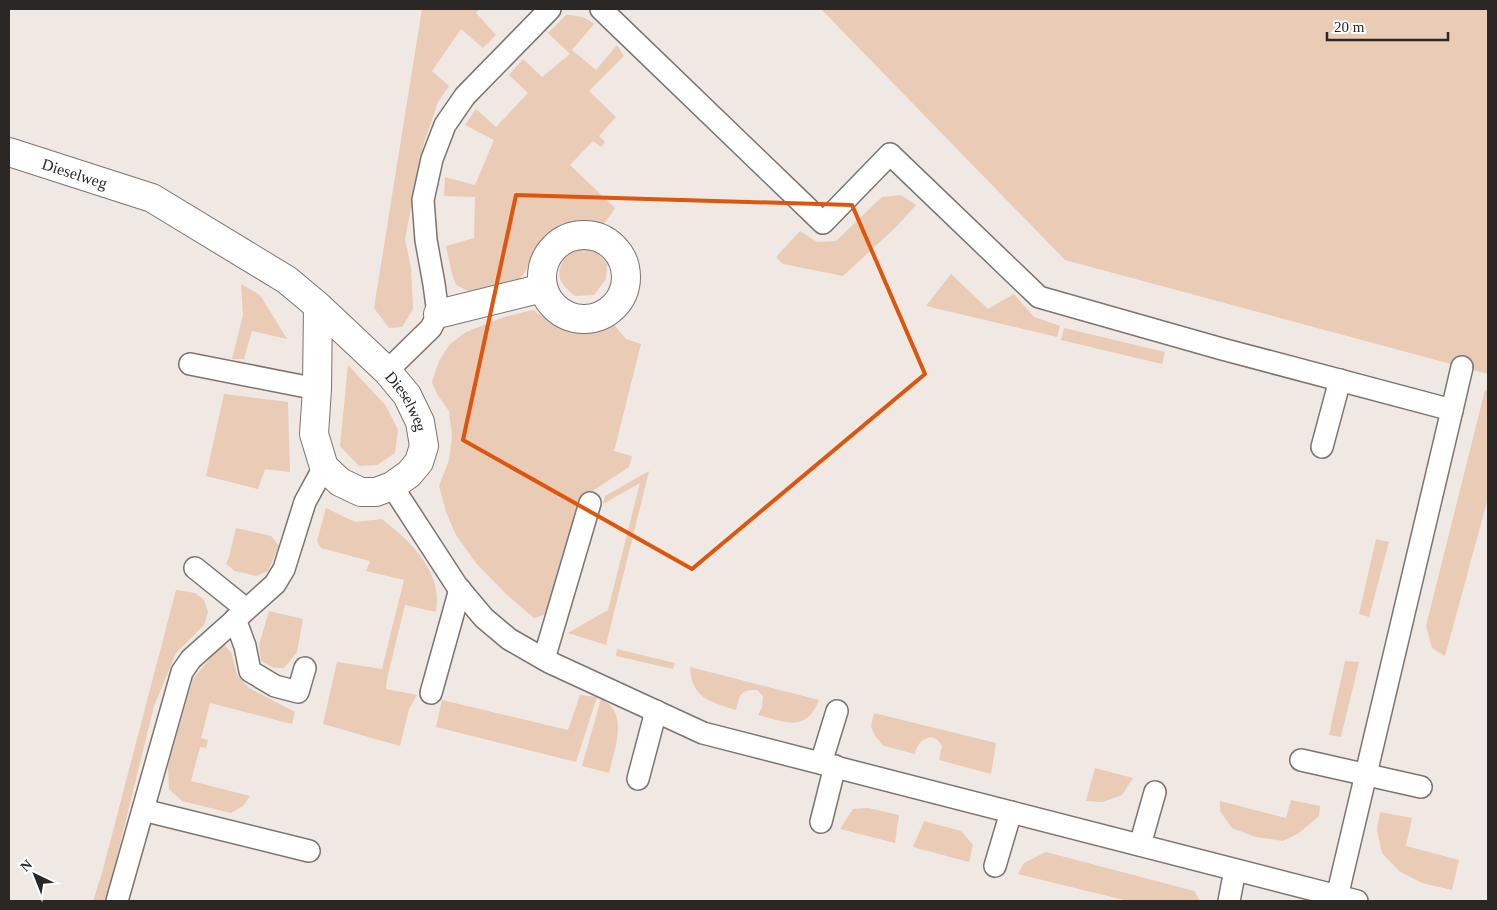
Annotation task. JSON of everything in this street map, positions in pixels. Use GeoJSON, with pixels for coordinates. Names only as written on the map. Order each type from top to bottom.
{"type":"FeatureCollection","features":[{"type":"Feature","properties":{"kind":"street","name":"Dieselweg"},"geometry":{"type":"LineString","coordinates":[[9,152],[152,198],[287,280],[318,306],[387,371],[407,395],[420,422],[424,446],[420,462],[409,474],[392,486],[376,492],[361,492],[340,482],[324,468]]}},
{"type":"Feature","properties":{"kind":"street"},"geometry":{"type":"LineString","coordinates":[[438,314],[543,288]]}},
{"type":"Feature","properties":{"kind":"street"},"geometry":{"type":"LineString","coordinates":[[318,306],[317,389],[314,434],[324,468]]}},
{"type":"Feature","properties":{"kind":"lane"},"geometry":{"type":"LineString","coordinates":[[387,371],[430,328],[438,314],[426,240],[423,200],[432,159],[446,125],[465,96],[550,9]]}},
{"type":"Feature","properties":{"kind":"lane"},"geometry":{"type":"LineString","coordinates":[[601,9],[823,223],[890,154],[1039,297],[1222,349],[1452,410]]}},
{"type":"Feature","properties":{"kind":"lane"},"geometry":{"type":"LineString","coordinates":[[190,364],[317,389]]}},
{"type":"Feature","properties":{"kind":"lane"},"geometry":{"type":"LineString","coordinates":[[392,486],[460,589],[484,618],[509,639],[544,659],[703,732],[1343,899],[1366,775],[1462,367]]}},
{"type":"Feature","properties":{"kind":"lane"},"geometry":{"type":"LineString","coordinates":[[1322,447],[1340,380]]}},
{"type":"Feature","properties":{"kind":"lane"},"geometry":{"type":"LineString","coordinates":[[118,901],[182,672],[191,659],[276,584],[284,568],[305,502],[324,468]]}},
{"type":"Feature","properties":{"kind":"lane"},"geometry":{"type":"LineString","coordinates":[[544,659],[590,503]]}},
{"type":"Feature","properties":{"kind":"lane"},"geometry":{"type":"LineString","coordinates":[[195,568],[241,614],[250,671],[275,686],[298,692],[305,668]]}},
{"type":"Feature","properties":{"kind":"lane"},"geometry":{"type":"LineString","coordinates":[[431,693],[460,589]]}},
{"type":"Feature","properties":{"kind":"lane"},"geometry":{"type":"LineString","coordinates":[[638,779],[656,711]]}},
{"type":"Feature","properties":{"kind":"lane"},"geometry":{"type":"LineString","coordinates":[[821,822],[837,711]]}},
{"type":"Feature","properties":{"kind":"lane"},"geometry":{"type":"LineString","coordinates":[[1301,760],[1420,787]]}},
{"type":"Feature","properties":{"kind":"lane"},"geometry":{"type":"LineString","coordinates":[[1140,845],[1155,792]]}},
{"type":"Feature","properties":{"kind":"lane"},"geometry":{"type":"LineString","coordinates":[[143,810],[309,851]]}},
{"type":"Feature","properties":{"kind":"lane"},"geometry":{"type":"LineString","coordinates":[[995,866],[1011,812]]}},
{"type":"Feature","properties":{"kind":"lane"},"geometry":{"type":"LineString","coordinates":[[1229,901],[1235,870]]}},
{"type":"Feature","properties":{"kind":"highlighted area"},"geometry":{"type":"Polygon","coordinates":[[[516,195],[852,205],[925,374],[692,569],[463,440],[516,195]]]}},
{"type":"Feature","properties":{"kind":"shaded area"},"geometry":{"type":"Polygon","coordinates":[[[422,9],[480,9],[476,13],[496,35],[483,48],[461,29],[432,71],[449,86],[438,102],[424,143],[405,239],[411,268],[413,309],[402,327],[389,328],[374,308],[422,9]]]}},
{"type":"Feature","properties":{"kind":"shaded area"},"geometry":{"type":"Polygon","coordinates":[[[821,9],[1488,9],[1488,374],[1065,260],[821,9]]]}},
{"type":"Feature","properties":{"kind":"shaded area"},"geometry":{"type":"Polygon","coordinates":[[[566,15],[581,17],[594,24],[572,50],[596,70],[617,45],[624,56],[589,91],[616,117],[599,136],[605,142],[601,147],[593,141],[570,165],[615,208],[602,227],[575,223],[565,225],[554,231],[536,250],[520,279],[470,292],[456,285],[446,246],[474,238],[475,197],[444,196],[445,177],[475,185],[494,140],[465,125],[476,109],[496,127],[528,93],[509,75],[523,59],[542,77],[570,54],[548,33],[566,15]]]}},
{"type":"Feature","properties":{"kind":"shaded area"},"geometry":{"type":"Polygon","coordinates":[[[901,195],[916,205],[896,227],[843,276],[783,264],[776,257],[800,231],[817,242],[836,241],[882,197],[901,195]]]}},
{"type":"Feature","properties":{"kind":"shaded area"},"geometry":{"type":"Polygon","coordinates":[[[582,249],[596,251],[607,264],[606,279],[594,295],[575,296],[561,281],[559,271],[568,252],[582,249]]]}},
{"type":"Feature","properties":{"kind":"shaded area"},"geometry":{"type":"Polygon","coordinates":[[[951,274],[988,309],[1014,294],[1034,317],[1060,326],[1057,337],[926,306],[951,274]]]}},
{"type":"Feature","properties":{"kind":"shaded area"},"geometry":{"type":"Polygon","coordinates":[[[241,284],[260,295],[287,339],[252,331],[244,359],[232,359],[243,315],[241,284]]]}},
{"type":"Feature","properties":{"kind":"shaded area"},"geometry":{"type":"Polygon","coordinates":[[[533,310],[557,324],[578,329],[590,328],[610,320],[626,339],[641,344],[614,451],[632,456],[629,467],[579,500],[553,600],[544,615],[534,618],[506,594],[476,563],[456,535],[446,512],[439,486],[449,460],[452,435],[449,411],[437,394],[432,382],[439,361],[450,344],[466,332],[504,317],[533,310]]]}},
{"type":"Feature","properties":{"kind":"shaded area"},"geometry":{"type":"Polygon","coordinates":[[[1064,328],[1165,352],[1162,364],[1061,340],[1064,328]]]}},
{"type":"Feature","properties":{"kind":"shaded area"},"geometry":{"type":"Polygon","coordinates":[[[348,365],[386,406],[398,430],[395,453],[377,465],[359,466],[340,446],[348,365]]]}},
{"type":"Feature","properties":{"kind":"shaded area"},"geometry":{"type":"Polygon","coordinates":[[[1485,390],[1488,391],[1488,498],[1445,656],[1432,648],[1426,626],[1485,390]]]}},
{"type":"Feature","properties":{"kind":"shaded area"},"geometry":{"type":"Polygon","coordinates":[[[224,394],[288,402],[290,472],[265,469],[258,489],[206,476],[224,394]]]}},
{"type":"Feature","properties":{"kind":"shaded area"},"geometry":{"type":"Polygon","coordinates":[[[649,471],[606,645],[568,633],[608,610],[640,483],[603,504],[605,496],[649,471]]]}},
{"type":"Feature","properties":{"kind":"shaded area"},"geometry":{"type":"Polygon","coordinates":[[[326,508],[355,522],[382,519],[418,553],[431,574],[435,585],[437,597],[436,612],[405,605],[387,679],[386,689],[417,695],[409,709],[400,746],[323,724],[337,662],[382,669],[404,580],[366,571],[370,561],[321,548],[317,541],[326,508]]]}},
{"type":"Feature","properties":{"kind":"shaded area"},"geometry":{"type":"Polygon","coordinates":[[[236,528],[271,536],[279,546],[268,571],[256,576],[235,571],[226,564],[236,528]]]}},
{"type":"Feature","properties":{"kind":"shaded area"},"geometry":{"type":"Polygon","coordinates":[[[1376,539],[1389,542],[1369,617],[1359,614],[1376,539]]]}},
{"type":"Feature","properties":{"kind":"shaded area"},"geometry":{"type":"Polygon","coordinates":[[[176,590],[195,593],[204,600],[208,612],[204,625],[176,653],[154,706],[106,901],[93,901],[102,873],[176,590]]]}},
{"type":"Feature","properties":{"kind":"shaded area"},"geometry":{"type":"Polygon","coordinates":[[[269,611],[303,619],[297,652],[284,668],[274,668],[261,661],[259,645],[269,611]]]}},
{"type":"Feature","properties":{"kind":"shaded area"},"geometry":{"type":"Polygon","coordinates":[[[223,643],[232,654],[237,675],[249,688],[295,712],[292,724],[210,703],[201,738],[208,740],[206,748],[200,747],[191,781],[250,796],[243,806],[231,813],[182,801],[169,789],[168,766],[193,679],[223,643]]]}},
{"type":"Feature","properties":{"kind":"shaded area"},"geometry":{"type":"Polygon","coordinates":[[[617,649],[675,663],[673,669],[616,656],[617,649]]]}},
{"type":"Feature","properties":{"kind":"shaded area"},"geometry":{"type":"Polygon","coordinates":[[[1345,661],[1359,662],[1341,737],[1329,735],[1345,661]]]}},
{"type":"Feature","properties":{"kind":"shaded area"},"geometry":{"type":"Polygon","coordinates":[[[690,667],[819,700],[808,717],[794,722],[786,722],[758,715],[762,707],[763,696],[757,690],[744,692],[736,710],[710,701],[698,692],[691,678],[690,667]]]}},
{"type":"Feature","properties":{"kind":"shaded area"},"geometry":{"type":"Polygon","coordinates":[[[580,695],[597,697],[576,762],[436,727],[442,700],[568,730],[580,695]]]}},
{"type":"Feature","properties":{"kind":"shaded area"},"geometry":{"type":"Polygon","coordinates":[[[601,699],[610,705],[618,722],[618,732],[609,773],[582,766],[601,699]]]}},
{"type":"Feature","properties":{"kind":"shaded area"},"geometry":{"type":"Polygon","coordinates":[[[874,713],[996,743],[991,774],[939,760],[942,746],[937,739],[930,737],[920,743],[915,754],[884,746],[875,736],[871,726],[874,713]]]}},
{"type":"Feature","properties":{"kind":"shaded area"},"geometry":{"type":"Polygon","coordinates":[[[1095,768],[1133,778],[1122,795],[1103,802],[1086,801],[1095,768]]]}},
{"type":"Feature","properties":{"kind":"shaded area"},"geometry":{"type":"Polygon","coordinates":[[[1291,800],[1320,806],[1319,816],[1299,833],[1283,841],[1256,837],[1232,828],[1220,811],[1220,801],[1286,818],[1291,800]]]}},
{"type":"Feature","properties":{"kind":"shaded area"},"geometry":{"type":"Polygon","coordinates":[[[868,808],[899,815],[895,843],[840,829],[853,809],[868,808]]]}},
{"type":"Feature","properties":{"kind":"shaded area"},"geometry":{"type":"Polygon","coordinates":[[[1380,812],[1412,818],[1406,846],[1459,860],[1452,890],[1422,883],[1399,871],[1382,853],[1377,830],[1380,812]]]}},
{"type":"Feature","properties":{"kind":"shaded area"},"geometry":{"type":"Polygon","coordinates":[[[924,821],[961,831],[973,845],[969,862],[913,847],[924,821]]]}},
{"type":"Feature","properties":{"kind":"shaded area"},"geometry":{"type":"Polygon","coordinates":[[[1046,852],[1194,891],[1200,901],[1128,901],[1018,874],[1024,863],[1046,852]]]}}]}
